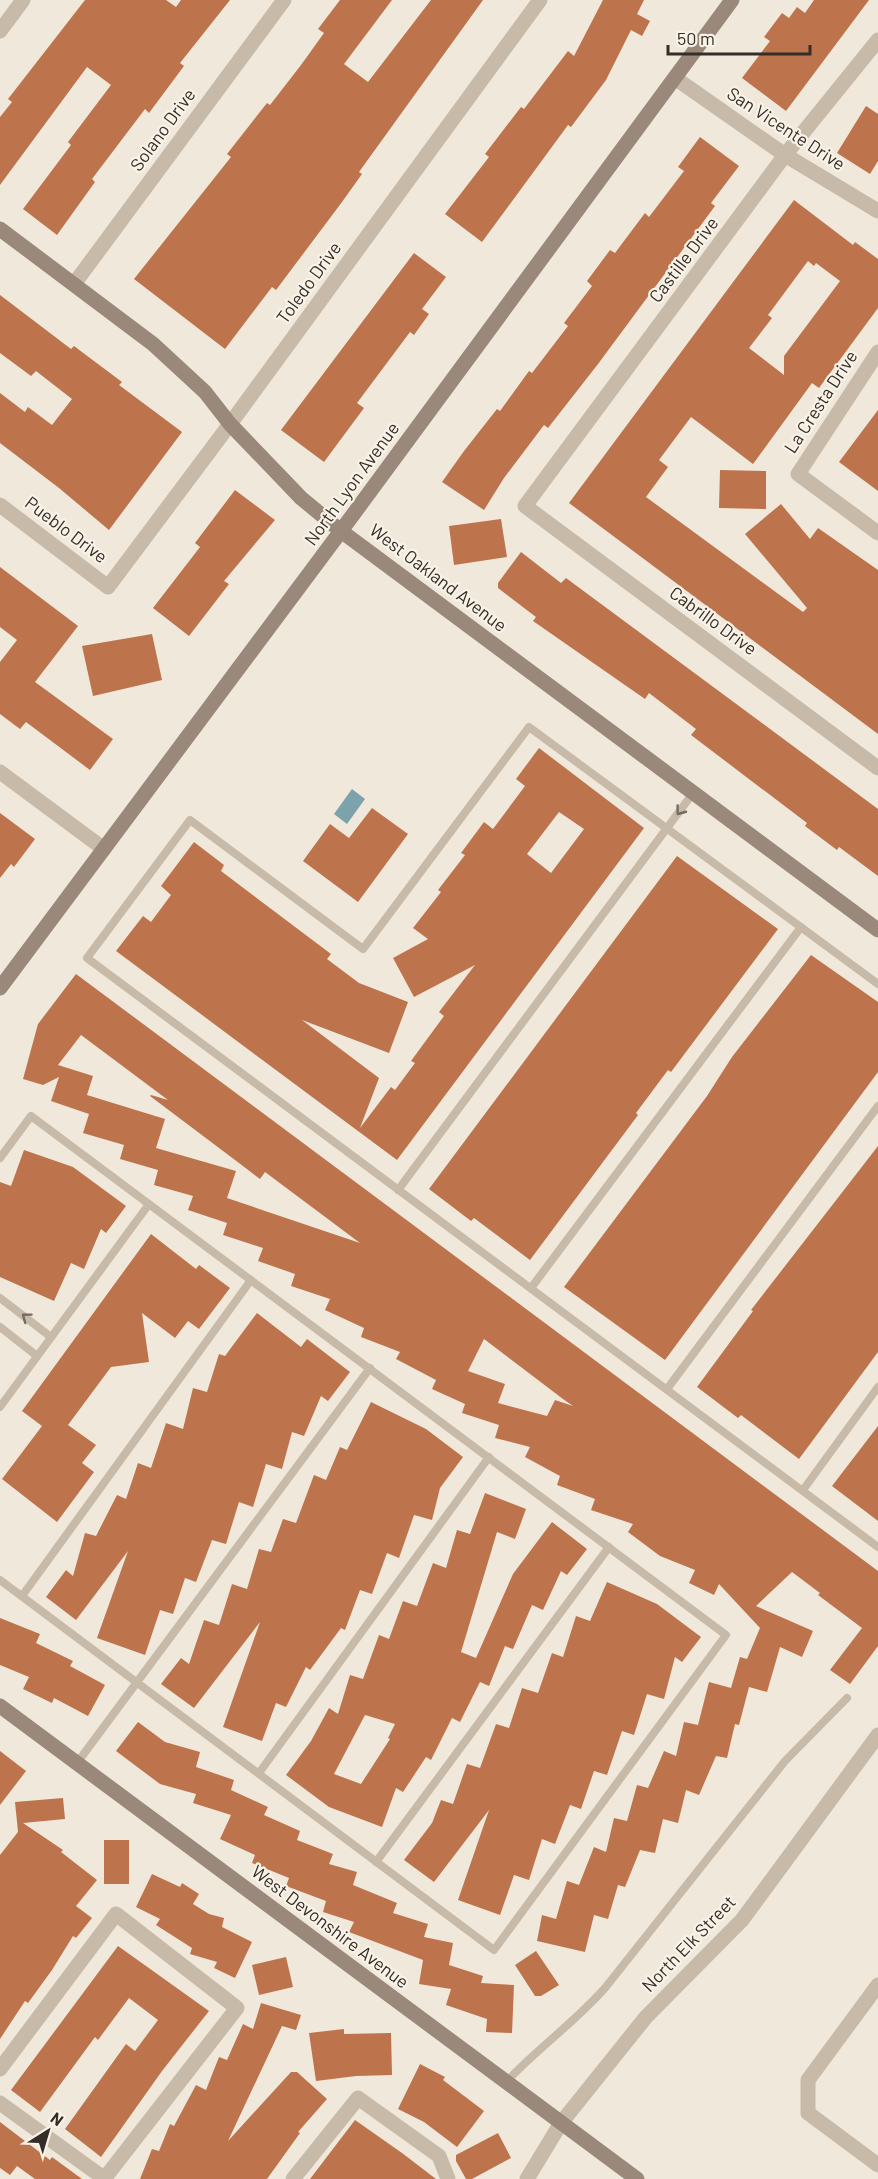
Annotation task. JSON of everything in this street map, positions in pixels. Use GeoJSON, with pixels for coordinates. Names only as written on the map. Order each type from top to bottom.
{"type":"FeatureCollection","features":[{"type":"Feature","properties":{"kind":"street"},"geometry":{"type":"LineString","coordinates":[[0,31],[23,0]]}},
{"type":"Feature","properties":{"kind":"street","name":"Solano Drive"},"geometry":{"type":"LineString","coordinates":[[74,284],[284,0]]}},
{"type":"Feature","properties":{"kind":"street","name":"Toledo Drive"},"geometry":{"type":"LineString","coordinates":[[108,587],[540,0]]}},
{"type":"Feature","properties":{"kind":"street","name":"North Lyon Avenue"},"geometry":{"type":"LineString","coordinates":[[0,988],[341,531],[732,0]]}},
{"type":"Feature","properties":{"kind":"street","name":"Castille Drive"},"geometry":{"type":"LineString","coordinates":[[525,506],[785,155],[878,40]]}},
{"type":"Feature","properties":{"kind":"street","name":"San Vicente Drive"},"geometry":{"type":"LineString","coordinates":[[675,78],[785,155],[878,211]]}},
{"type":"Feature","properties":{"kind":"street","name":"West Oakland Avenue"},"geometry":{"type":"LineString","coordinates":[[0,229],[153,344],[205,392],[230,424],[301,498],[341,531],[878,930]]}},
{"type":"Feature","properties":{"kind":"street","name":"La Cresta Drive"},"geometry":{"type":"LineString","coordinates":[[878,352],[798,474],[878,533]]}},
{"type":"Feature","properties":{"kind":"street","name":"Pueblo Drive"},"geometry":{"type":"LineString","coordinates":[[0,505],[108,587]]}},
{"type":"Feature","properties":{"kind":"street","name":"Cabrillo Drive"},"geometry":{"type":"LineString","coordinates":[[525,506],[878,768]]}},
{"type":"Feature","properties":{"kind":"street"},"geometry":{"type":"LineString","coordinates":[[0,772],[104,849]]}},
{"type":"Feature","properties":{"kind":"street","name":"West Devonshire Avenue"},"geometry":{"type":"LineString","coordinates":[[0,1706],[637,2179]]}},
{"type":"Feature","properties":{"kind":"street","name":"North Elk Street"},"geometry":{"type":"LineString","coordinates":[[527,2179],[561,2122],[646,2018],[742,1920],[878,1735]]}},
{"type":"Feature","properties":{"kind":"street"},"geometry":{"type":"LineString","coordinates":[[0,2069],[116,1914],[237,2008],[104,2179],[0,2103]]}},
{"type":"Feature","properties":{"kind":"street"},"geometry":{"type":"LineString","coordinates":[[878,1985],[808,2080],[808,2113],[878,2165]]}},
{"type":"Feature","properties":{"kind":"street"},"geometry":{"type":"LineString","coordinates":[[293,2179],[358,2098],[439,2156],[448,2179]]}},
{"type":"Feature","properties":{"kind":"lane"},"geometry":{"type":"LineString","coordinates":[[878,984],[529,727],[363,949],[190,820],[87,958],[878,1547]]}},
{"type":"Feature","properties":{"kind":"lane"},"geometry":{"type":"LineString","coordinates":[[398,1190],[693,793]]}},
{"type":"Feature","properties":{"kind":"lane"},"geometry":{"type":"LineString","coordinates":[[531,1288],[801,927]]}},
{"type":"Feature","properties":{"kind":"lane"},"geometry":{"type":"LineString","coordinates":[[667,1389],[878,1106]]}},
{"type":"Feature","properties":{"kind":"lane"},"geometry":{"type":"LineString","coordinates":[[0,1158],[31,1116],[726,1635],[494,1950],[0,1580]]}},
{"type":"Feature","properties":{"kind":"lane"},"geometry":{"type":"LineString","coordinates":[[0,1407],[149,1204]]}},
{"type":"Feature","properties":{"kind":"lane"},"geometry":{"type":"LineString","coordinates":[[22,1596],[250,1280]]}},
{"type":"Feature","properties":{"kind":"lane"},"geometry":{"type":"LineString","coordinates":[[0,1298],[51,1337]]}},
{"type":"Feature","properties":{"kind":"lane"},"geometry":{"type":"LineString","coordinates":[[0,1327],[37,1356]]}},
{"type":"Feature","properties":{"kind":"lane"},"geometry":{"type":"LineString","coordinates":[[76,1763],[370,1368]]}},
{"type":"Feature","properties":{"kind":"lane"},"geometry":{"type":"LineString","coordinates":[[802,1490],[878,1387]]}},
{"type":"Feature","properties":{"kind":"lane"},"geometry":{"type":"LineString","coordinates":[[259,1773],[489,1457]]}},
{"type":"Feature","properties":{"kind":"lane"},"geometry":{"type":"LineString","coordinates":[[376,1862],[609,1547]]}},
{"type":"Feature","properties":{"kind":"lane"},"geometry":{"type":"LineString","coordinates":[[506,2082],[539,2048],[580,2016],[599,1995],[673,1905],[785,1761],[847,1698]]}},
{"type":"Feature","properties":{"kind":"water"},"geometry":{"type":"Polygon","coordinates":[[[352,789],[365,799],[347,824],[334,814],[352,789]]]}},
{"type":"Feature","properties":{"kind":"building"},"geometry":{"type":"Polygon","coordinates":[[[85,0],[166,0],[176,7],[181,0],[230,0],[180,63],[184,66],[149,113],[145,109],[92,179],[95,182],[57,235],[23,209],[71,145],[68,142],[111,85],[87,67],[0,185],[0,117],[12,102],[8,99],[85,0]]]}},
{"type":"Feature","properties":{"kind":"building"},"geometry":{"type":"Polygon","coordinates":[[[340,0],[392,0],[344,64],[368,82],[431,0],[483,0],[359,172],[362,174],[342,202],[276,290],[272,287],[225,349],[134,279],[231,157],[227,154],[267,103],[270,105],[301,65],[324,33],[318,29],[340,0]]]}},
{"type":"Feature","properties":{"kind":"building"},"geometry":{"type":"Polygon","coordinates":[[[603,0],[644,0],[637,14],[650,21],[642,36],[631,30],[606,80],[571,127],[568,125],[482,242],[445,214],[489,157],[485,154],[521,107],[524,109],[568,51],[574,56],[603,0]]]}},
{"type":"Feature","properties":{"kind":"building"},"geometry":{"type":"Polygon","coordinates":[[[814,0],[869,0],[786,111],[742,78],[770,41],[764,37],[782,13],[789,18],[797,7],[805,13],[814,0]]]}},
{"type":"Feature","properties":{"kind":"building"},"geometry":{"type":"Polygon","coordinates":[[[866,106],[878,114],[878,161],[870,174],[837,153],[866,106]]]}},
{"type":"Feature","properties":{"kind":"building"},"geometry":{"type":"Polygon","coordinates":[[[700,137],[739,166],[711,203],[715,206],[598,364],[548,428],[544,425],[504,478],[484,510],[442,482],[497,409],[500,411],[529,371],[532,373],[568,326],[564,323],[592,286],[587,281],[610,250],[615,253],[645,213],[649,217],[684,171],[678,167],[700,137]]]}},
{"type":"Feature","properties":{"kind":"building"},"geometry":{"type":"Polygon","coordinates":[[[794,200],[853,245],[855,242],[878,259],[878,308],[819,388],[812,383],[753,464],[691,417],[659,460],[668,467],[646,497],[803,612],[807,608],[745,534],[781,504],[810,539],[818,528],[878,570],[878,734],[569,503],[794,200]],[[808,261],[768,315],[772,318],[749,348],[784,375],[784,356],[840,281],[816,263],[814,266],[808,261]]]}},
{"type":"Feature","properties":{"kind":"building"},"geometry":{"type":"Polygon","coordinates":[[[414,253],[446,277],[422,309],[429,314],[414,335],[410,332],[357,403],[364,408],[324,462],[281,430],[414,253]]]}},
{"type":"Feature","properties":{"kind":"building"},"geometry":{"type":"Polygon","coordinates":[[[0,295],[71,349],[74,346],[122,382],[119,385],[182,432],[109,530],[0,443],[0,393],[25,412],[28,407],[52,425],[72,399],[36,371],[31,376],[0,353],[0,295]]]}},
{"type":"Feature","properties":{"kind":"building"},"geometry":{"type":"Polygon","coordinates":[[[878,410],[878,491],[839,462],[878,410]]]}},
{"type":"Feature","properties":{"kind":"building"},"geometry":{"type":"Polygon","coordinates":[[[720,470],[766,471],[766,509],[719,508],[720,470]]]}},
{"type":"Feature","properties":{"kind":"building"},"geometry":{"type":"Polygon","coordinates":[[[235,490],[275,520],[224,581],[229,584],[189,636],[153,608],[200,547],[195,543],[235,490]]]}},
{"type":"Feature","properties":{"kind":"building"},"geometry":{"type":"Polygon","coordinates":[[[501,519],[507,557],[454,565],[449,526],[501,519]]]}},
{"type":"Feature","properties":{"kind":"building"},"geometry":{"type":"Polygon","coordinates":[[[521,552],[561,583],[566,578],[878,809],[878,876],[839,847],[837,850],[805,826],[807,823],[691,735],[696,729],[649,693],[645,699],[533,621],[536,617],[498,588],[498,583],[521,552]]]}},
{"type":"Feature","properties":{"kind":"building"},"geometry":{"type":"Polygon","coordinates":[[[0,567],[78,626],[35,682],[113,739],[90,770],[26,722],[20,729],[0,714],[0,662],[17,640],[0,627],[0,567]]]}},
{"type":"Feature","properties":{"kind":"building"},"geometry":{"type":"Polygon","coordinates":[[[152,634],[162,680],[93,696],[82,646],[152,634]]]}},
{"type":"Feature","properties":{"kind":"building"},"geometry":{"type":"Polygon","coordinates":[[[539,748],[644,828],[397,1160],[116,951],[143,916],[151,922],[171,895],[161,886],[194,842],[224,865],[221,871],[331,954],[327,959],[359,983],[408,1002],[389,1053],[302,1020],[379,1078],[360,1128],[391,1087],[395,1090],[415,1063],[411,1061],[444,1016],[439,1012],[475,965],[414,997],[393,958],[428,939],[413,928],[441,892],[438,890],[465,855],[461,853],[484,822],[493,829],[525,786],[516,779],[539,748]],[[559,812],[527,854],[551,873],[584,829],[559,812]]]}},
{"type":"Feature","properties":{"kind":"building"},"geometry":{"type":"Polygon","coordinates":[[[372,808],[408,834],[358,902],[303,861],[330,824],[349,838],[372,808]]]}},
{"type":"Feature","properties":{"kind":"building"},"geometry":{"type":"Polygon","coordinates":[[[0,813],[35,839],[14,867],[11,864],[0,878],[0,813]]]}},
{"type":"Feature","properties":{"kind":"building"},"geometry":{"type":"Polygon","coordinates":[[[677,856],[778,929],[671,1072],[668,1070],[636,1113],[638,1115],[530,1260],[474,1218],[471,1221],[429,1189],[677,856]]]}},
{"type":"Feature","properties":{"kind":"building"},"geometry":{"type":"Polygon","coordinates":[[[811,955],[878,1002],[878,1072],[665,1360],[564,1287],[707,1096],[732,1057],[811,955]]]}},
{"type":"Feature","properties":{"kind":"building"},"geometry":{"type":"Polygon","coordinates":[[[76,974],[878,1571],[878,1646],[850,1684],[830,1670],[862,1628],[818,1595],[820,1593],[792,1572],[756,1606],[813,1631],[802,1657],[780,1647],[767,1692],[749,1687],[739,1725],[735,1724],[727,1758],[716,1756],[699,1795],[686,1790],[678,1823],[663,1819],[655,1853],[640,1850],[625,1887],[618,1885],[608,1919],[594,1915],[585,1952],[537,1941],[542,1915],[556,1919],[567,1881],[579,1885],[594,1847],[606,1852],[614,1818],[627,1821],[637,1785],[648,1788],[664,1751],[676,1756],[684,1722],[698,1725],[709,1682],[731,1688],[740,1657],[747,1659],[760,1628],[719,1584],[714,1595],[689,1583],[695,1570],[660,1556],[628,1532],[633,1524],[591,1510],[595,1499],[557,1485],[560,1476],[525,1457],[530,1447],[495,1438],[499,1425],[462,1413],[465,1404],[432,1389],[436,1380],[396,1359],[400,1352],[361,1337],[364,1328],[325,1310],[330,1299],[291,1286],[295,1274],[258,1261],[263,1248],[223,1235],[227,1223],[188,1210],[193,1196],[154,1185],[158,1170],[120,1159],[124,1145],[83,1133],[89,1114],[51,1101],[59,1077],[43,1085],[23,1079],[38,1024],[76,974]],[[81,1035],[58,1065],[93,1076],[87,1095],[165,1119],[156,1148],[236,1171],[227,1198],[360,1243],[265,1172],[260,1179],[150,1096],[168,1100],[81,1035]],[[484,1339],[468,1371],[505,1384],[498,1403],[547,1416],[555,1400],[573,1406],[563,1399],[484,1339]]]}},
{"type":"Feature","properties":{"kind":"building"},"geometry":{"type":"Polygon","coordinates":[[[878,1146],[878,1352],[799,1459],[741,1415],[738,1418],[697,1387],[753,1311],[751,1310],[878,1146]]]}},
{"type":"Feature","properties":{"kind":"building"},"geometry":{"type":"Polygon","coordinates":[[[24,1150],[73,1167],[126,1206],[106,1233],[101,1229],[84,1269],[71,1263],[54,1301],[0,1277],[0,1182],[11,1186],[24,1150]]]}},
{"type":"Feature","properties":{"kind":"building"},"geometry":{"type":"Polygon","coordinates":[[[151,1234],[196,1269],[199,1265],[230,1288],[199,1329],[188,1321],[175,1338],[142,1313],[149,1362],[111,1367],[68,1425],[96,1445],[82,1463],[94,1472],[57,1522],[2,1479],[42,1426],[22,1411],[151,1234]]]}},
{"type":"Feature","properties":{"kind":"building"},"geometry":{"type":"Polygon","coordinates":[[[257,1313],[301,1347],[307,1339],[350,1372],[328,1401],[321,1396],[304,1436],[292,1432],[282,1469],[266,1464],[253,1507],[239,1502],[226,1544],[212,1540],[196,1582],[185,1578],[173,1614],[160,1610],[145,1655],[97,1638],[128,1551],[76,1620],[46,1597],[66,1570],[73,1576],[85,1533],[96,1536],[117,1495],[126,1499],[138,1463],[151,1468],[166,1423],[183,1429],[193,1388],[207,1392],[219,1354],[225,1356],[257,1313]]]}},
{"type":"Feature","properties":{"kind":"building"},"geometry":{"type":"Polygon","coordinates":[[[371,1402],[426,1429],[463,1457],[440,1488],[432,1520],[414,1515],[399,1558],[387,1553],[372,1594],[360,1590],[345,1630],[341,1628],[310,1670],[306,1667],[286,1707],[276,1703],[262,1741],[223,1727],[260,1622],[194,1708],[161,1684],[181,1658],[189,1664],[204,1620],[219,1625],[232,1584],[247,1589],[259,1549],[271,1552],[283,1519],[296,1523],[314,1475],[326,1480],[340,1447],[347,1450],[371,1402]]]}},
{"type":"Feature","properties":{"kind":"building"},"geometry":{"type":"Polygon","coordinates":[[[878,1426],[878,1521],[832,1486],[878,1426]]]}},
{"type":"Feature","properties":{"kind":"building"},"geometry":{"type":"Polygon","coordinates":[[[485,1493],[526,1509],[515,1539],[497,1532],[461,1652],[476,1658],[513,1574],[552,1522],[587,1549],[567,1575],[561,1571],[543,1610],[532,1605],[513,1649],[505,1646],[489,1686],[480,1682],[460,1722],[452,1718],[431,1760],[426,1757],[403,1792],[396,1788],[382,1827],[329,1807],[286,1775],[311,1741],[329,1708],[338,1714],[350,1675],[363,1679],[379,1635],[389,1639],[403,1601],[417,1606],[433,1563],[446,1568],[457,1530],[470,1534],[485,1493]],[[365,1715],[334,1774],[361,1784],[390,1739],[388,1738],[395,1724],[365,1715]]]}},
{"type":"Feature","properties":{"kind":"building"},"geometry":{"type":"Polygon","coordinates":[[[607,1582],[657,1604],[701,1637],[682,1662],[675,1657],[664,1699],[647,1694],[634,1735],[622,1731],[607,1775],[594,1771],[581,1809],[570,1805],[555,1844],[542,1839],[529,1880],[514,1875],[500,1915],[458,1900],[489,1810],[434,1882],[404,1860],[432,1823],[441,1800],[453,1804],[467,1764],[480,1768],[496,1724],[509,1728],[522,1688],[538,1693],[552,1653],[563,1657],[576,1616],[590,1621],[607,1582]]]}},
{"type":"Feature","properties":{"kind":"building"},"geometry":{"type":"Polygon","coordinates":[[[0,1618],[40,1634],[36,1643],[73,1661],[70,1666],[105,1685],[88,1716],[54,1698],[52,1703],[23,1689],[29,1677],[0,1665],[0,1618]]]}},
{"type":"Feature","properties":{"kind":"building"},"geometry":{"type":"Polygon","coordinates":[[[138,1722],[165,1742],[200,1752],[196,1767],[234,1780],[231,1790],[268,1807],[264,1815],[300,1831],[297,1840],[333,1854],[329,1864],[357,1872],[353,1885],[397,1903],[393,1913],[428,1924],[424,1937],[453,1943],[449,1965],[483,1976],[481,1983],[514,1985],[512,2033],[486,2032],[487,2019],[446,2005],[451,1989],[419,1984],[423,1960],[349,1932],[354,1922],[323,1912],[326,1901],[286,1886],[289,1878],[252,1863],[255,1855],[220,1839],[231,1815],[193,1803],[196,1794],[160,1784],[116,1751],[138,1722]]]}},
{"type":"Feature","properties":{"kind":"building"},"geometry":{"type":"Polygon","coordinates":[[[0,1751],[26,1771],[0,1805],[0,1751]]]}},
{"type":"Feature","properties":{"kind":"building"},"geometry":{"type":"Polygon","coordinates":[[[63,1798],[65,1819],[23,1823],[63,1850],[61,1852],[97,1880],[76,1906],[92,1918],[76,1938],[73,1936],[52,1970],[28,2003],[25,2001],[0,2039],[0,1855],[18,1832],[15,1802],[63,1798]]]}},
{"type":"Feature","properties":{"kind":"building"},"geometry":{"type":"Polygon","coordinates":[[[104,1840],[129,1840],[129,1884],[104,1884],[104,1840]]]}},
{"type":"Feature","properties":{"kind":"building"},"geometry":{"type":"Polygon","coordinates":[[[152,1874],[180,1887],[182,1883],[199,1894],[193,1904],[209,1914],[224,1918],[222,1927],[252,1942],[235,1978],[214,1968],[217,1962],[190,1954],[192,1948],[156,1925],[160,1919],[136,1907],[152,1874]]]}},
{"type":"Feature","properties":{"kind":"building"},"geometry":{"type":"Polygon","coordinates":[[[118,1946],[209,2011],[162,2071],[101,2157],[65,2129],[126,2044],[135,2051],[158,2020],[129,1998],[98,2040],[95,2037],[40,2112],[11,2090],[118,1946]]]}},
{"type":"Feature","properties":{"kind":"building"},"geometry":{"type":"Polygon","coordinates":[[[536,1951],[559,1985],[541,1996],[535,1996],[515,1965],[536,1951]]]}},
{"type":"Feature","properties":{"kind":"building"},"geometry":{"type":"Polygon","coordinates":[[[286,1957],[293,1987],[259,1995],[252,1965],[286,1957]]]}},
{"type":"Feature","properties":{"kind":"building"},"geometry":{"type":"Polygon","coordinates":[[[261,2003],[301,2015],[296,2030],[282,2026],[228,2141],[291,2072],[297,2072],[327,2099],[298,2132],[300,2133],[267,2179],[140,2179],[152,2149],[159,2151],[170,2124],[174,2126],[196,2085],[206,2090],[219,2057],[227,2060],[243,2024],[253,2029],[261,2003]]]}},
{"type":"Feature","properties":{"kind":"building"},"geometry":{"type":"Polygon","coordinates":[[[344,2029],[344,2034],[391,2033],[392,2075],[356,2076],[316,2081],[309,2033],[344,2029]]]}},
{"type":"Feature","properties":{"kind":"building"},"geometry":{"type":"Polygon","coordinates":[[[420,2064],[445,2077],[443,2080],[484,2111],[457,2147],[424,2122],[398,2109],[420,2064]]]}},
{"type":"Feature","properties":{"kind":"building"},"geometry":{"type":"Polygon","coordinates":[[[355,2120],[402,2153],[436,2179],[310,2179],[355,2120]]]}},
{"type":"Feature","properties":{"kind":"building"},"geometry":{"type":"Polygon","coordinates":[[[0,2122],[50,2160],[52,2157],[82,2179],[35,2179],[17,2166],[10,2175],[0,2168],[0,2122]]]}},
{"type":"Feature","properties":{"kind":"building"},"geometry":{"type":"Polygon","coordinates":[[[498,2133],[511,2158],[472,2179],[466,2179],[456,2161],[456,2155],[498,2133]]]}}]}
